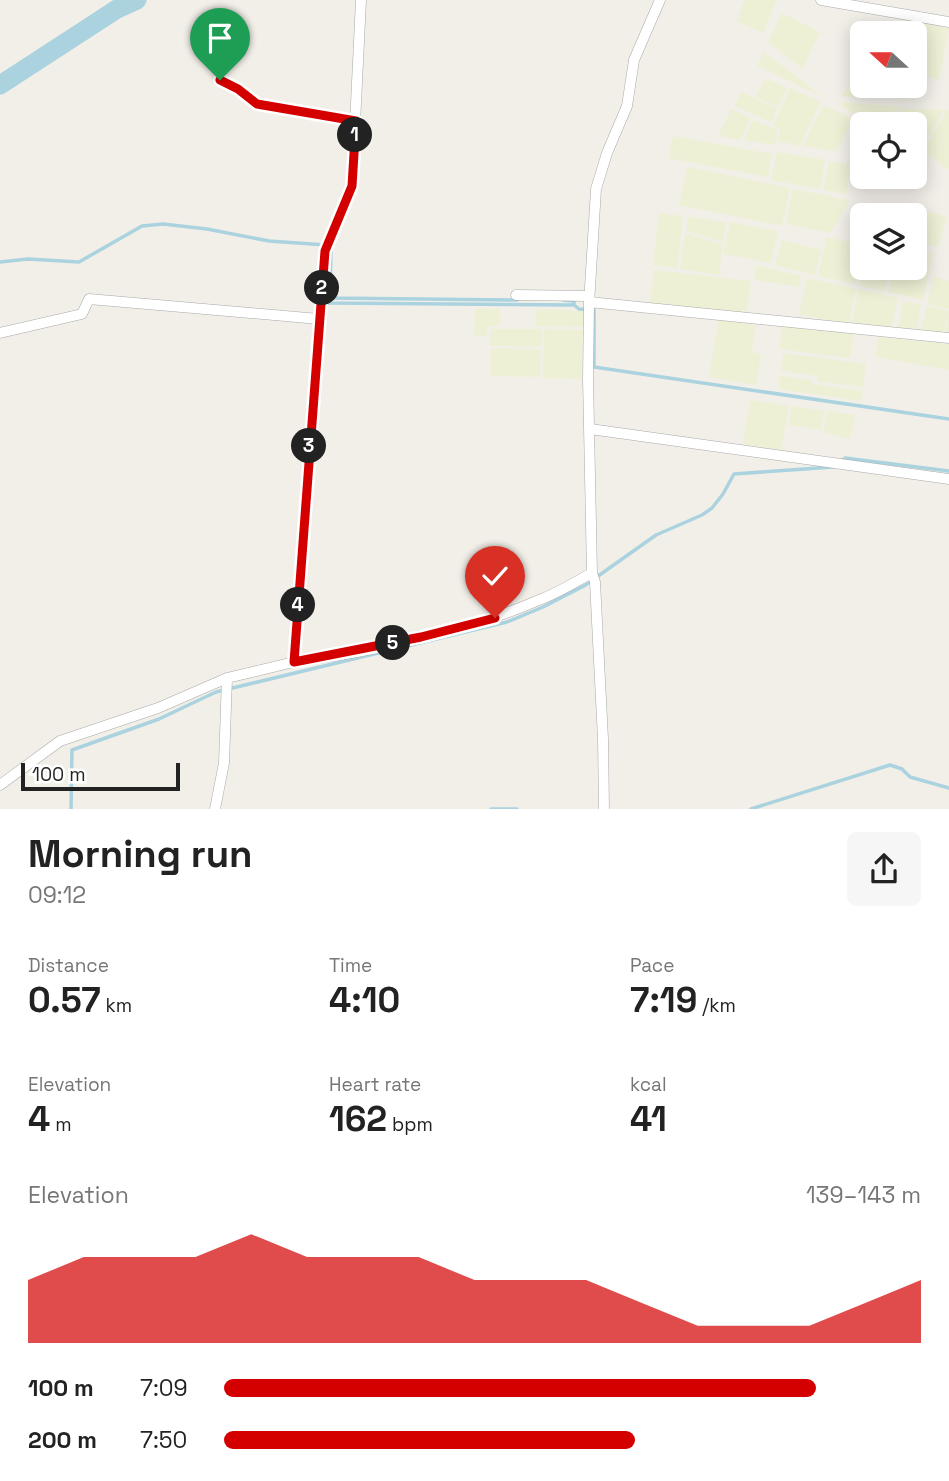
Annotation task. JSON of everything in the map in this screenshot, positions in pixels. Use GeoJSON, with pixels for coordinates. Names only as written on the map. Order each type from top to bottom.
{"type":"FeatureCollection","features":[{"type":"Feature","properties":{"kind":"street"},"geometry":{"type":"LineString","coordinates":[[294,662],[325,251],[352,186],[362,0]]}},
{"type":"Feature","properties":{"kind":"street"},"geometry":{"type":"LineString","coordinates":[[604,809],[603,739],[593,577],[590,429],[589,301],[596,189],[607,153],[627,106],[634,60],[660,0]]}},
{"type":"Feature","properties":{"kind":"street"},"geometry":{"type":"LineString","coordinates":[[821,0],[949,22]]}},
{"type":"Feature","properties":{"kind":"street"},"geometry":{"type":"LineString","coordinates":[[220,80],[238,89],[257,104],[356,121]]}},
{"type":"Feature","properties":{"kind":"street"},"geometry":{"type":"LineString","coordinates":[[516,295],[949,338]]}},
{"type":"Feature","properties":{"kind":"street"},"geometry":{"type":"LineString","coordinates":[[0,332],[82,314],[89,299],[319,320]]}},
{"type":"Feature","properties":{"kind":"street"},"geometry":{"type":"LineString","coordinates":[[590,429],[949,479]]}},
{"type":"Feature","properties":{"kind":"street"},"geometry":{"type":"LineString","coordinates":[[0,785],[60,741],[158,708],[227,678],[421,637],[495,618],[593,577]]}},
{"type":"Feature","properties":{"kind":"street"},"geometry":{"type":"LineString","coordinates":[[215,809],[223,763],[227,678]]}},
{"type":"Feature","properties":{"kind":"green space"},"geometry":{"type":"Polygon","coordinates":[[[745,0],[777,0],[763,33],[736,21],[745,0]]]}},
{"type":"Feature","properties":{"kind":"green space"},"geometry":{"type":"Polygon","coordinates":[[[782,13],[820,32],[803,69],[768,42],[782,13]]]}},
{"type":"Feature","properties":{"kind":"green space"},"geometry":{"type":"Polygon","coordinates":[[[928,24],[949,28],[939,81],[928,76],[928,24]]]}},
{"type":"Feature","properties":{"kind":"green space"},"geometry":{"type":"Polygon","coordinates":[[[764,52],[825,98],[757,66],[764,52]]]}},
{"type":"Feature","properties":{"kind":"green space"},"geometry":{"type":"Polygon","coordinates":[[[765,78],[787,88],[778,107],[756,97],[765,78]]]}},
{"type":"Feature","properties":{"kind":"green space"},"geometry":{"type":"Polygon","coordinates":[[[850,86],[850,96],[841,96],[850,86]]]}},
{"type":"Feature","properties":{"kind":"green space"},"geometry":{"type":"Polygon","coordinates":[[[790,88],[820,102],[800,146],[778,141],[780,129],[773,126],[790,88]]]}},
{"type":"Feature","properties":{"kind":"green space"},"geometry":{"type":"Polygon","coordinates":[[[741,92],[777,108],[771,122],[735,106],[741,92]]]}},
{"type":"Feature","properties":{"kind":"green space"},"geometry":{"type":"Polygon","coordinates":[[[843,102],[901,107],[898,112],[852,112],[841,106],[843,102]]]}},
{"type":"Feature","properties":{"kind":"green space"},"geometry":{"type":"Polygon","coordinates":[[[823,105],[850,118],[850,125],[837,151],[803,146],[823,105]]]}},
{"type":"Feature","properties":{"kind":"green space"},"geometry":{"type":"Polygon","coordinates":[[[903,108],[944,110],[927,139],[927,112],[900,112],[903,108]]]}},
{"type":"Feature","properties":{"kind":"green space"},"geometry":{"type":"Polygon","coordinates":[[[731,109],[751,118],[740,140],[718,136],[731,109]]]}},
{"type":"Feature","properties":{"kind":"green space"},"geometry":{"type":"Polygon","coordinates":[[[949,110],[949,169],[943,168],[939,161],[927,155],[927,144],[949,110]]]}},
{"type":"Feature","properties":{"kind":"green space"},"geometry":{"type":"Polygon","coordinates":[[[753,120],[778,130],[775,145],[744,140],[753,120]]]}},
{"type":"Feature","properties":{"kind":"green space"},"geometry":{"type":"Polygon","coordinates":[[[673,136],[772,154],[768,177],[668,158],[673,136]]]}},
{"type":"Feature","properties":{"kind":"green space"},"geometry":{"type":"Polygon","coordinates":[[[777,152],[825,160],[820,189],[771,180],[777,152]]]}},
{"type":"Feature","properties":{"kind":"green space"},"geometry":{"type":"Polygon","coordinates":[[[829,161],[850,165],[846,194],[823,190],[829,161]]]}},
{"type":"Feature","properties":{"kind":"green space"},"geometry":{"type":"Polygon","coordinates":[[[687,167],[790,188],[782,226],[679,205],[687,167]]]}},
{"type":"Feature","properties":{"kind":"green space"},"geometry":{"type":"Polygon","coordinates":[[[793,189],[850,200],[830,233],[786,224],[793,189]]]}},
{"type":"Feature","properties":{"kind":"green space"},"geometry":{"type":"Polygon","coordinates":[[[927,211],[947,217],[938,246],[927,245],[927,211]]]}},
{"type":"Feature","properties":{"kind":"green space"},"geometry":{"type":"Polygon","coordinates":[[[659,213],[683,216],[677,268],[653,265],[659,213]]]}},
{"type":"Feature","properties":{"kind":"green space"},"geometry":{"type":"Polygon","coordinates":[[[688,217],[726,222],[723,242],[686,231],[688,217]]]}},
{"type":"Feature","properties":{"kind":"green space"},"geometry":{"type":"Polygon","coordinates":[[[730,222],[778,231],[771,263],[724,254],[730,222]]]}},
{"type":"Feature","properties":{"kind":"green space"},"geometry":{"type":"Polygon","coordinates":[[[685,233],[723,245],[719,275],[680,269],[685,233]]]}},
{"type":"Feature","properties":{"kind":"green space"},"geometry":{"type":"Polygon","coordinates":[[[827,237],[850,242],[850,280],[857,280],[856,284],[818,276],[827,237]]]}},
{"type":"Feature","properties":{"kind":"green space"},"geometry":{"type":"Polygon","coordinates":[[[782,240],[821,250],[815,275],[775,265],[782,240]]]}},
{"type":"Feature","properties":{"kind":"green space"},"geometry":{"type":"Polygon","coordinates":[[[927,253],[933,254],[923,300],[888,292],[892,280],[927,280],[927,253]]]}},
{"type":"Feature","properties":{"kind":"green space"},"geometry":{"type":"Polygon","coordinates":[[[756,265],[801,276],[799,287],[754,280],[756,265]]]}},
{"type":"Feature","properties":{"kind":"green space"},"geometry":{"type":"Polygon","coordinates":[[[654,270],[751,281],[746,314],[650,303],[654,270]]]}},
{"type":"Feature","properties":{"kind":"green space"},"geometry":{"type":"Polygon","coordinates":[[[934,276],[949,281],[949,309],[927,304],[934,276]]]}},
{"type":"Feature","properties":{"kind":"green space"},"geometry":{"type":"Polygon","coordinates":[[[807,278],[856,289],[848,325],[799,314],[807,278]]]}},
{"type":"Feature","properties":{"kind":"green space"},"geometry":{"type":"Polygon","coordinates":[[[860,280],[887,280],[885,291],[859,286],[860,280]]]}},
{"type":"Feature","properties":{"kind":"green space"},"geometry":{"type":"Polygon","coordinates":[[[859,289],[898,298],[891,329],[851,324],[859,289]]]}},
{"type":"Feature","properties":{"kind":"green space"},"geometry":{"type":"Polygon","coordinates":[[[903,301],[921,304],[917,331],[898,328],[903,301]]]}},
{"type":"Feature","properties":{"kind":"green space"},"geometry":{"type":"Polygon","coordinates":[[[927,306],[949,311],[949,334],[946,334],[948,312],[944,333],[921,330],[927,306]]]}},
{"type":"Feature","properties":{"kind":"green space"},"geometry":{"type":"Polygon","coordinates":[[[475,309],[500,309],[499,326],[488,326],[487,336],[474,336],[475,309]]]}},
{"type":"Feature","properties":{"kind":"green space"},"geometry":{"type":"Polygon","coordinates":[[[536,309],[583,311],[583,327],[535,326],[536,309]]]}},
{"type":"Feature","properties":{"kind":"green space"},"geometry":{"type":"Polygon","coordinates":[[[719,318],[756,325],[752,352],[761,354],[756,385],[709,377],[719,318]]]}},
{"type":"Feature","properties":{"kind":"green space"},"geometry":{"type":"Polygon","coordinates":[[[782,324],[853,333],[850,358],[779,349],[782,324]]]}},
{"type":"Feature","properties":{"kind":"green space"},"geometry":{"type":"Polygon","coordinates":[[[491,329],[542,329],[542,347],[490,346],[491,329]]]}},
{"type":"Feature","properties":{"kind":"green space"},"geometry":{"type":"Polygon","coordinates":[[[544,329],[583,330],[581,379],[543,378],[544,329]]]}},
{"type":"Feature","properties":{"kind":"green space"},"geometry":{"type":"Polygon","coordinates":[[[879,337],[949,344],[949,370],[875,357],[879,337]]]}},
{"type":"Feature","properties":{"kind":"green space"},"geometry":{"type":"Polygon","coordinates":[[[491,348],[541,350],[540,377],[491,376],[491,348]]]}},
{"type":"Feature","properties":{"kind":"green space"},"geometry":{"type":"Polygon","coordinates":[[[783,353],[866,364],[863,387],[817,381],[817,376],[781,371],[783,353]]]}},
{"type":"Feature","properties":{"kind":"green space"},"geometry":{"type":"Polygon","coordinates":[[[780,376],[811,380],[811,384],[863,391],[861,401],[778,389],[780,376]]]}},
{"type":"Feature","properties":{"kind":"green space"},"geometry":{"type":"Polygon","coordinates":[[[750,400],[789,406],[781,450],[743,444],[750,400]]]}},
{"type":"Feature","properties":{"kind":"green space"},"geometry":{"type":"Polygon","coordinates":[[[792,406],[824,411],[821,430],[789,425],[792,406]]]}},
{"type":"Feature","properties":{"kind":"green space"},"geometry":{"type":"Polygon","coordinates":[[[828,411],[855,415],[850,439],[823,432],[828,411]]]}},
{"type":"Feature","properties":{"kind":"waterway"},"geometry":{"type":"LineString","coordinates":[[0,85],[117,9],[137,0]]}},
{"type":"Feature","properties":{"kind":"waterway"},"geometry":{"type":"LineString","coordinates":[[0,262],[28,259],[79,262],[142,226],[163,224],[269,241],[326,245]]}},
{"type":"Feature","properties":{"kind":"waterway"},"geometry":{"type":"LineString","coordinates":[[331,247],[330,298],[326,298],[326,303],[574,305],[579,309],[594,310],[594,367],[949,419]]}},
{"type":"Feature","properties":{"kind":"waterway"},"geometry":{"type":"LineString","coordinates":[[330,298],[517,300]]}},
{"type":"Feature","properties":{"kind":"waterway"},"geometry":{"type":"LineString","coordinates":[[563,300],[574,301],[574,305]]}},
{"type":"Feature","properties":{"kind":"waterway"},"geometry":{"type":"LineString","coordinates":[[840,462],[845,458],[949,471]]}},
{"type":"Feature","properties":{"kind":"waterway"},"geometry":{"type":"LineString","coordinates":[[71,809],[72,750],[159,719],[216,692],[507,622],[584,586],[656,535],[702,515],[712,508],[723,494],[734,474],[833,467]]}},
{"type":"Feature","properties":{"kind":"waterway"},"geometry":{"type":"LineString","coordinates":[[751,809],[890,765],[902,769],[910,777],[949,788]]}},
{"type":"Feature","properties":{"kind":"waterway"},"geometry":{"type":"LineString","coordinates":[[491,809],[517,809]]}},
{"type":"Feature","properties":{"kind":"route"},"geometry":{"type":"LineString","coordinates":[[220,80],[238,89],[257,104],[356,121],[352,186],[325,251],[294,662],[421,637],[495,618]]}}]}
